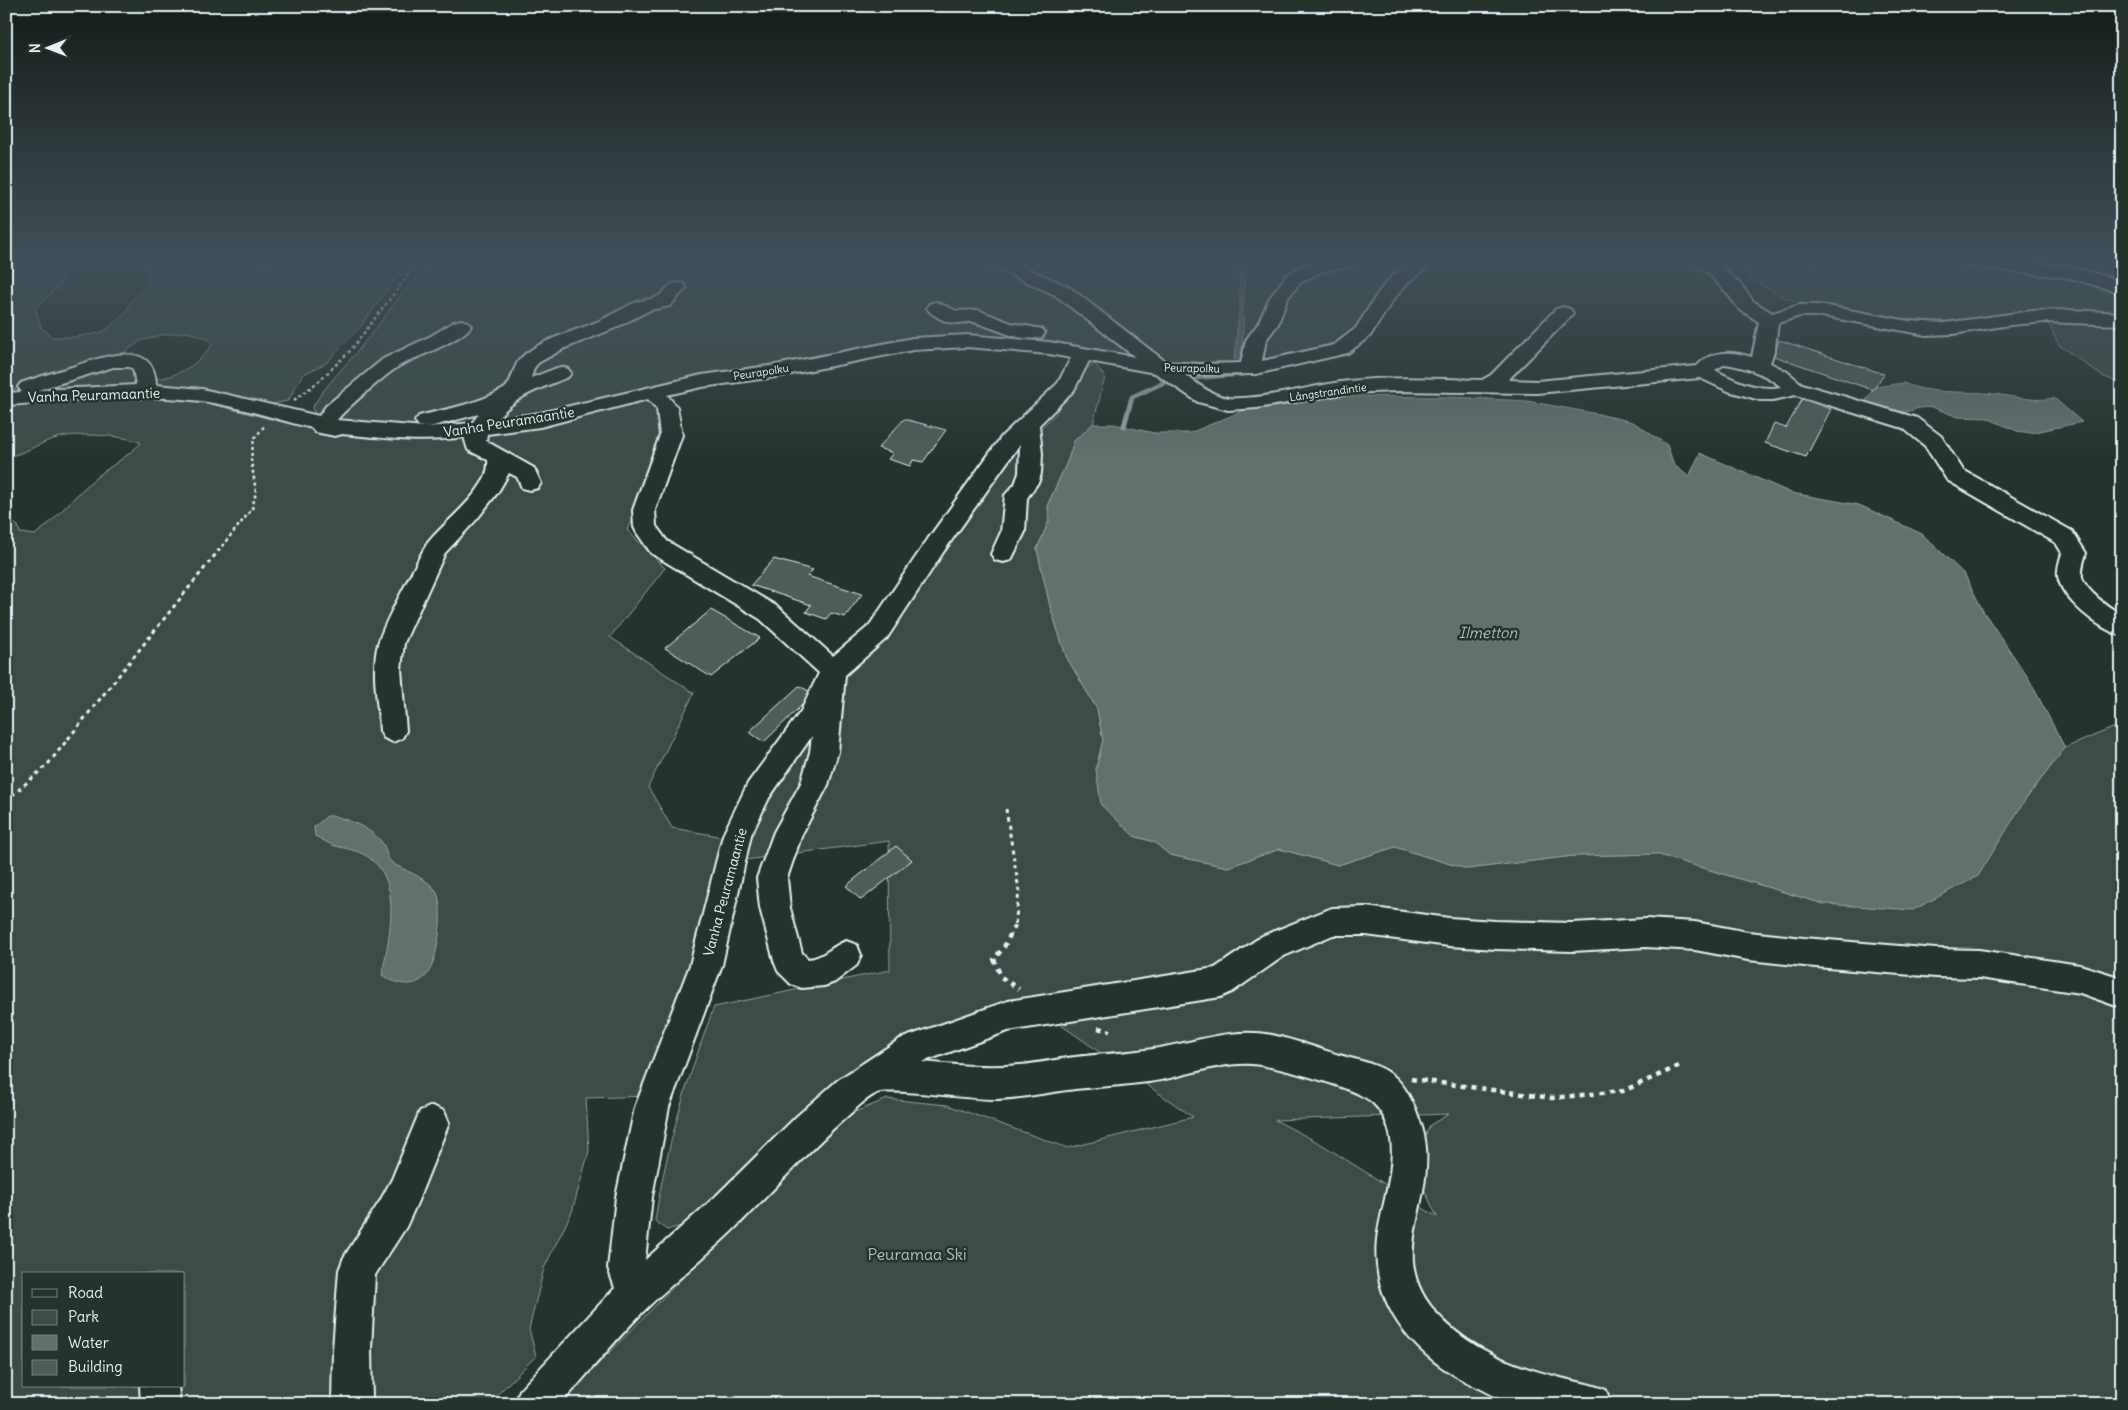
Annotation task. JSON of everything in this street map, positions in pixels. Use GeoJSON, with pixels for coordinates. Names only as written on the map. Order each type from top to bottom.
{"type":"FeatureCollection","features":[{"type":"Feature","properties":{"kind":"street"},"geometry":{"type":"LineString","coordinates":[[324,424],[334,411],[390,363],[438,340],[460,327]]}},
{"type":"Feature","properties":{"kind":"street"},"geometry":{"type":"LineString","coordinates":[[530,483],[526,473],[476,445],[474,438],[479,428],[499,402],[518,388],[524,366],[531,359],[556,345],[602,327]]}},
{"type":"Feature","properties":{"kind":"street"},"geometry":{"type":"LineString","coordinates":[[966,327],[985,343]]}},
{"type":"Feature","properties":{"kind":"street"},"geometry":{"type":"LineString","coordinates":[[846,955],[824,972],[802,974],[789,961],[775,908],[772,878],[788,832],[814,785],[824,752],[833,671],[878,632],[936,545],[1010,441],[1029,426],[1068,386],[1088,355],[1087,347],[1069,336],[1003,327]]}},
{"type":"Feature","properties":{"kind":"street","name":"Långstrandintie"},"geometry":{"type":"LineString","coordinates":[[1108,327],[1156,364],[1205,398],[1228,404],[1257,402],[1349,387],[1396,385],[1561,386],[1703,372]]}},
{"type":"Feature","properties":{"kind":"street"},"geometry":{"type":"LineString","coordinates":[[1267,327],[1254,345],[1250,362],[1341,349],[1363,332],[1366,327]]}},
{"type":"Feature","properties":{"kind":"street"},"geometry":{"type":"LineString","coordinates":[[1485,387],[1498,379],[1549,327]]}},
{"type":"Feature","properties":{"kind":"street"},"geometry":{"type":"LineString","coordinates":[[1760,366],[1768,327]]}},
{"type":"Feature","properties":{"kind":"street"},"geometry":{"type":"LineString","coordinates":[[1898,327],[1908,329],[1945,329],[1960,327]]}},
{"type":"Feature","properties":{"kind":"street","name":"Peurapolku"},"geometry":{"type":"LineString","coordinates":[[652,392],[702,381],[776,371],[913,344],[967,341],[1049,348],[1156,364],[1250,362]]}},
{"type":"Feature","properties":{"kind":"street"},"geometry":{"type":"LineString","coordinates":[[1721,358],[1760,366],[1779,375],[1795,388],[1790,391],[1770,394],[1748,391],[1723,383],[1703,372],[1708,366],[1721,358]]}},
{"type":"Feature","properties":{"kind":"street"},"geometry":{"type":"LineString","coordinates":[[6,395],[112,361],[124,360],[142,365],[146,373],[146,392]]}},
{"type":"Feature","properties":{"kind":"street"},"geometry":{"type":"LineString","coordinates":[[418,434],[420,424],[480,407],[561,373]]}},
{"type":"Feature","properties":{"kind":"street","name":"Vanha Peuramaantie"},"geometry":{"type":"LineString","coordinates":[[6,399],[106,392],[146,392],[202,396],[324,424],[378,432],[441,434],[566,415],[652,392]]}},
{"type":"Feature","properties":{"kind":"street"},"geometry":{"type":"LineString","coordinates":[[652,392],[667,407],[671,435],[644,510],[645,527],[659,546],[769,613],[833,671]]}},
{"type":"Feature","properties":{"kind":"street"},"geometry":{"type":"LineString","coordinates":[[1004,554],[1013,532],[1016,495],[1029,482],[1031,467],[1029,426]]}},
{"type":"Feature","properties":{"kind":"street"},"geometry":{"type":"LineString","coordinates":[[393,731],[388,669],[391,643],[408,604],[436,549],[469,514],[490,487],[500,469],[499,457]]}},
{"type":"Feature","properties":{"kind":"street","name":"Vanha Peuramaantie"},"geometry":{"type":"LineString","coordinates":[[636,1293],[626,1268],[634,1197],[652,1107],[706,965],[737,835],[758,791],[811,717],[833,671]]}},
{"type":"Feature","properties":{"kind":"street"},"geometry":{"type":"LineString","coordinates":[[534,1404],[636,1293],[729,1209],[809,1128],[850,1092],[878,1075],[912,1050],[1008,1016],[1221,982],[1273,946],[1332,922],[1366,921],[1449,932],[1496,935],[1572,937],[1646,933],[1695,936],[1748,946],[1804,952],[1988,966],[2080,979],[2122,993]]}},
{"type":"Feature","properties":{"kind":"street"},"geometry":{"type":"LineString","coordinates":[[878,1075],[910,1076],[985,1084],[1014,1082],[1166,1063],[1225,1050],[1250,1048],[1284,1055],[1370,1081],[1390,1095],[1403,1116],[1410,1150],[1395,1255],[1398,1281],[1410,1311],[1423,1328],[1458,1356],[1492,1376],[1533,1390],[1592,1404]]}},
{"type":"Feature","properties":{"kind":"street"},"geometry":{"type":"LineString","coordinates":[[352,1404],[352,1349],[357,1270],[401,1199],[432,1123]]}},
{"type":"Feature","properties":{"kind":"street"},"geometry":{"type":"LineString","coordinates":[[159,1388],[161,1404]]}},
{"type":"Feature","properties":{"kind":"lane"},"geometry":{"type":"LineString","coordinates":[[1795,388],[1910,423],[1933,441],[1955,475],[2064,537],[2074,553],[2070,578],[2084,598],[2111,621],[2122,627]]}},
{"type":"Feature","properties":{"kind":"path"},"geometry":{"type":"LineString","coordinates":[[6,802],[48,764],[252,510],[256,492],[251,458],[254,439],[260,429],[277,413],[317,384],[347,355],[370,327]]}},
{"type":"Feature","properties":{"kind":"path"},"geometry":{"type":"LineString","coordinates":[[1006,809],[1019,891],[1015,926],[1004,947],[994,959],[1001,977],[1048,1009]]}},
{"type":"Feature","properties":{"kind":"path"},"geometry":{"type":"LineString","coordinates":[[1093,1026],[1110,1031]]}},
{"type":"Feature","properties":{"kind":"path"},"geometry":{"type":"LineString","coordinates":[[1402,1078],[1552,1098],[1623,1091],[1679,1066]]}},
{"type":"Feature","properties":{"kind":"green space"},"geometry":{"type":"Polygon","coordinates":[[[6,327],[41,327],[52,337],[76,337],[103,332],[109,327],[360,327],[326,363],[302,375],[288,401],[265,405],[152,389],[152,379],[170,376],[186,369],[200,359],[212,345],[207,338],[187,332],[161,335],[140,341],[117,358],[6,392],[6,327]]]}},
{"type":"Feature","properties":{"kind":"green space"},"geometry":{"type":"Polygon","coordinates":[[[377,327],[1357,327],[1345,337],[1307,352],[1239,364],[1201,367],[954,338],[561,413],[490,423],[512,396],[417,424],[414,433],[318,420],[312,408],[377,327]]]}},
{"type":"Feature","properties":{"kind":"green space"},"geometry":{"type":"Polygon","coordinates":[[[2050,327],[2122,327],[2122,384],[2102,376],[2059,345],[2050,327]]]}},
{"type":"Feature","properties":{"kind":"green space","name":"Peuramaa Ski"},"geometry":{"type":"Polygon","coordinates":[[[1095,364],[1105,377],[1093,424],[1074,441],[1068,460],[1048,504],[1049,521],[1037,549],[1050,606],[1066,656],[1097,709],[1103,740],[1096,769],[1124,825],[1134,836],[1154,842],[1170,855],[1228,867],[1280,849],[1338,865],[1395,847],[1467,869],[1573,856],[1656,854],[1824,904],[2025,800],[2065,748],[2122,724],[2122,1404],[559,1404],[838,1119],[887,1099],[947,1105],[1068,1148],[1193,1117],[1028,1002],[938,1031],[698,1221],[667,1230],[655,1221],[665,1166],[679,1113],[714,1007],[890,970],[889,841],[745,860],[751,826],[803,745],[844,668],[882,643],[913,588],[1008,461],[1055,414],[1082,371],[1095,364]],[[1449,1114],[1275,1120],[1321,1144],[1437,1217],[1423,1187],[1424,1140],[1430,1125],[1449,1114]]]}},
{"type":"Feature","properties":{"kind":"green space"},"geometry":{"type":"Polygon","coordinates":[[[105,365],[139,366],[140,388],[18,393],[105,365]]]}},
{"type":"Feature","properties":{"kind":"green space"},"geometry":{"type":"Polygon","coordinates":[[[142,396],[195,400],[290,424],[344,434],[435,441],[556,422],[643,398],[659,407],[663,441],[643,504],[627,530],[665,568],[610,637],[694,693],[648,787],[672,828],[730,838],[649,1096],[586,1098],[589,1151],[572,1212],[544,1268],[529,1329],[536,1356],[488,1404],[6,1404],[6,517],[18,526],[20,533],[35,535],[90,483],[141,443],[125,438],[90,435],[69,436],[47,441],[6,457],[6,404],[77,398],[142,396]]]}},
{"type":"Feature","properties":{"kind":"green space"},"geometry":{"type":"Polygon","coordinates":[[[6,492],[10,492],[10,505],[6,517],[6,492]]]}},
{"type":"Feature","properties":{"kind":"water"},"geometry":{"type":"Polygon","coordinates":[[[1238,327],[1243,327],[1242,359],[1234,359],[1238,327]]]}},
{"type":"Feature","properties":{"kind":"water"},"geometry":{"type":"Polygon","coordinates":[[[1903,383],[1923,389],[1943,391],[1984,393],[2028,399],[2054,398],[2082,422],[2031,433],[2017,431],[1987,418],[1958,417],[1932,407],[1919,408],[1903,413],[1888,412],[1870,404],[1866,400],[1875,387],[1903,383]]]}},
{"type":"Feature","properties":{"kind":"water","name":"Ilmetton"},"geometry":{"type":"Polygon","coordinates":[[[1324,396],[1452,397],[1527,401],[1633,422],[1667,445],[1674,465],[1689,477],[1700,453],[1791,493],[1859,505],[1922,534],[1965,575],[1983,611],[2029,679],[2065,748],[2025,800],[1978,876],[1913,910],[1824,904],[1656,854],[1573,856],[1467,869],[1395,847],[1338,865],[1280,849],[1228,867],[1170,855],[1154,842],[1134,836],[1101,805],[1096,769],[1103,740],[1097,709],[1066,656],[1050,606],[1037,549],[1049,521],[1048,504],[1068,460],[1074,441],[1093,424],[1114,424],[1154,433],[1190,433],[1247,409],[1324,396]]]}},
{"type":"Feature","properties":{"kind":"water"},"geometry":{"type":"Polygon","coordinates":[[[327,816],[341,818],[366,829],[383,844],[391,862],[430,884],[438,895],[440,919],[437,947],[430,970],[420,981],[404,984],[392,981],[382,975],[391,914],[387,884],[382,871],[368,857],[353,850],[332,845],[315,836],[314,827],[327,816]]]}},
{"type":"Feature","properties":{"kind":"building"},"geometry":{"type":"Polygon","coordinates":[[[1779,340],[1884,374],[1873,390],[1774,356],[1779,340]]]}},
{"type":"Feature","properties":{"kind":"building"},"geometry":{"type":"Polygon","coordinates":[[[1802,399],[1831,409],[1806,457],[1765,443],[1774,424],[1786,428],[1802,399]]]}},
{"type":"Feature","properties":{"kind":"building"},"geometry":{"type":"Polygon","coordinates":[[[904,419],[946,430],[923,462],[913,460],[910,466],[888,459],[893,453],[878,448],[904,419]]]}},
{"type":"Feature","properties":{"kind":"building"},"geometry":{"type":"Polygon","coordinates":[[[774,559],[813,570],[807,576],[862,594],[845,617],[831,613],[826,619],[806,612],[811,605],[751,585],[774,559]]]}},
{"type":"Feature","properties":{"kind":"building"},"geometry":{"type":"Polygon","coordinates":[[[711,610],[760,638],[711,677],[665,648],[711,610]]]}},
{"type":"Feature","properties":{"kind":"building"},"geometry":{"type":"Polygon","coordinates":[[[799,686],[809,691],[802,705],[764,742],[749,732],[799,686]]]}},
{"type":"Feature","properties":{"kind":"building"},"geometry":{"type":"Polygon","coordinates":[[[896,846],[912,860],[861,900],[846,886],[896,846]]]}},
{"type":"Feature","properties":{"kind":"waterway"},"geometry":{"type":"LineString","coordinates":[[1194,378],[1243,374]]}},
{"type":"Feature","properties":{"kind":"waterway"},"geometry":{"type":"LineString","coordinates":[[1124,426],[1132,397],[1169,380]]}}]}
